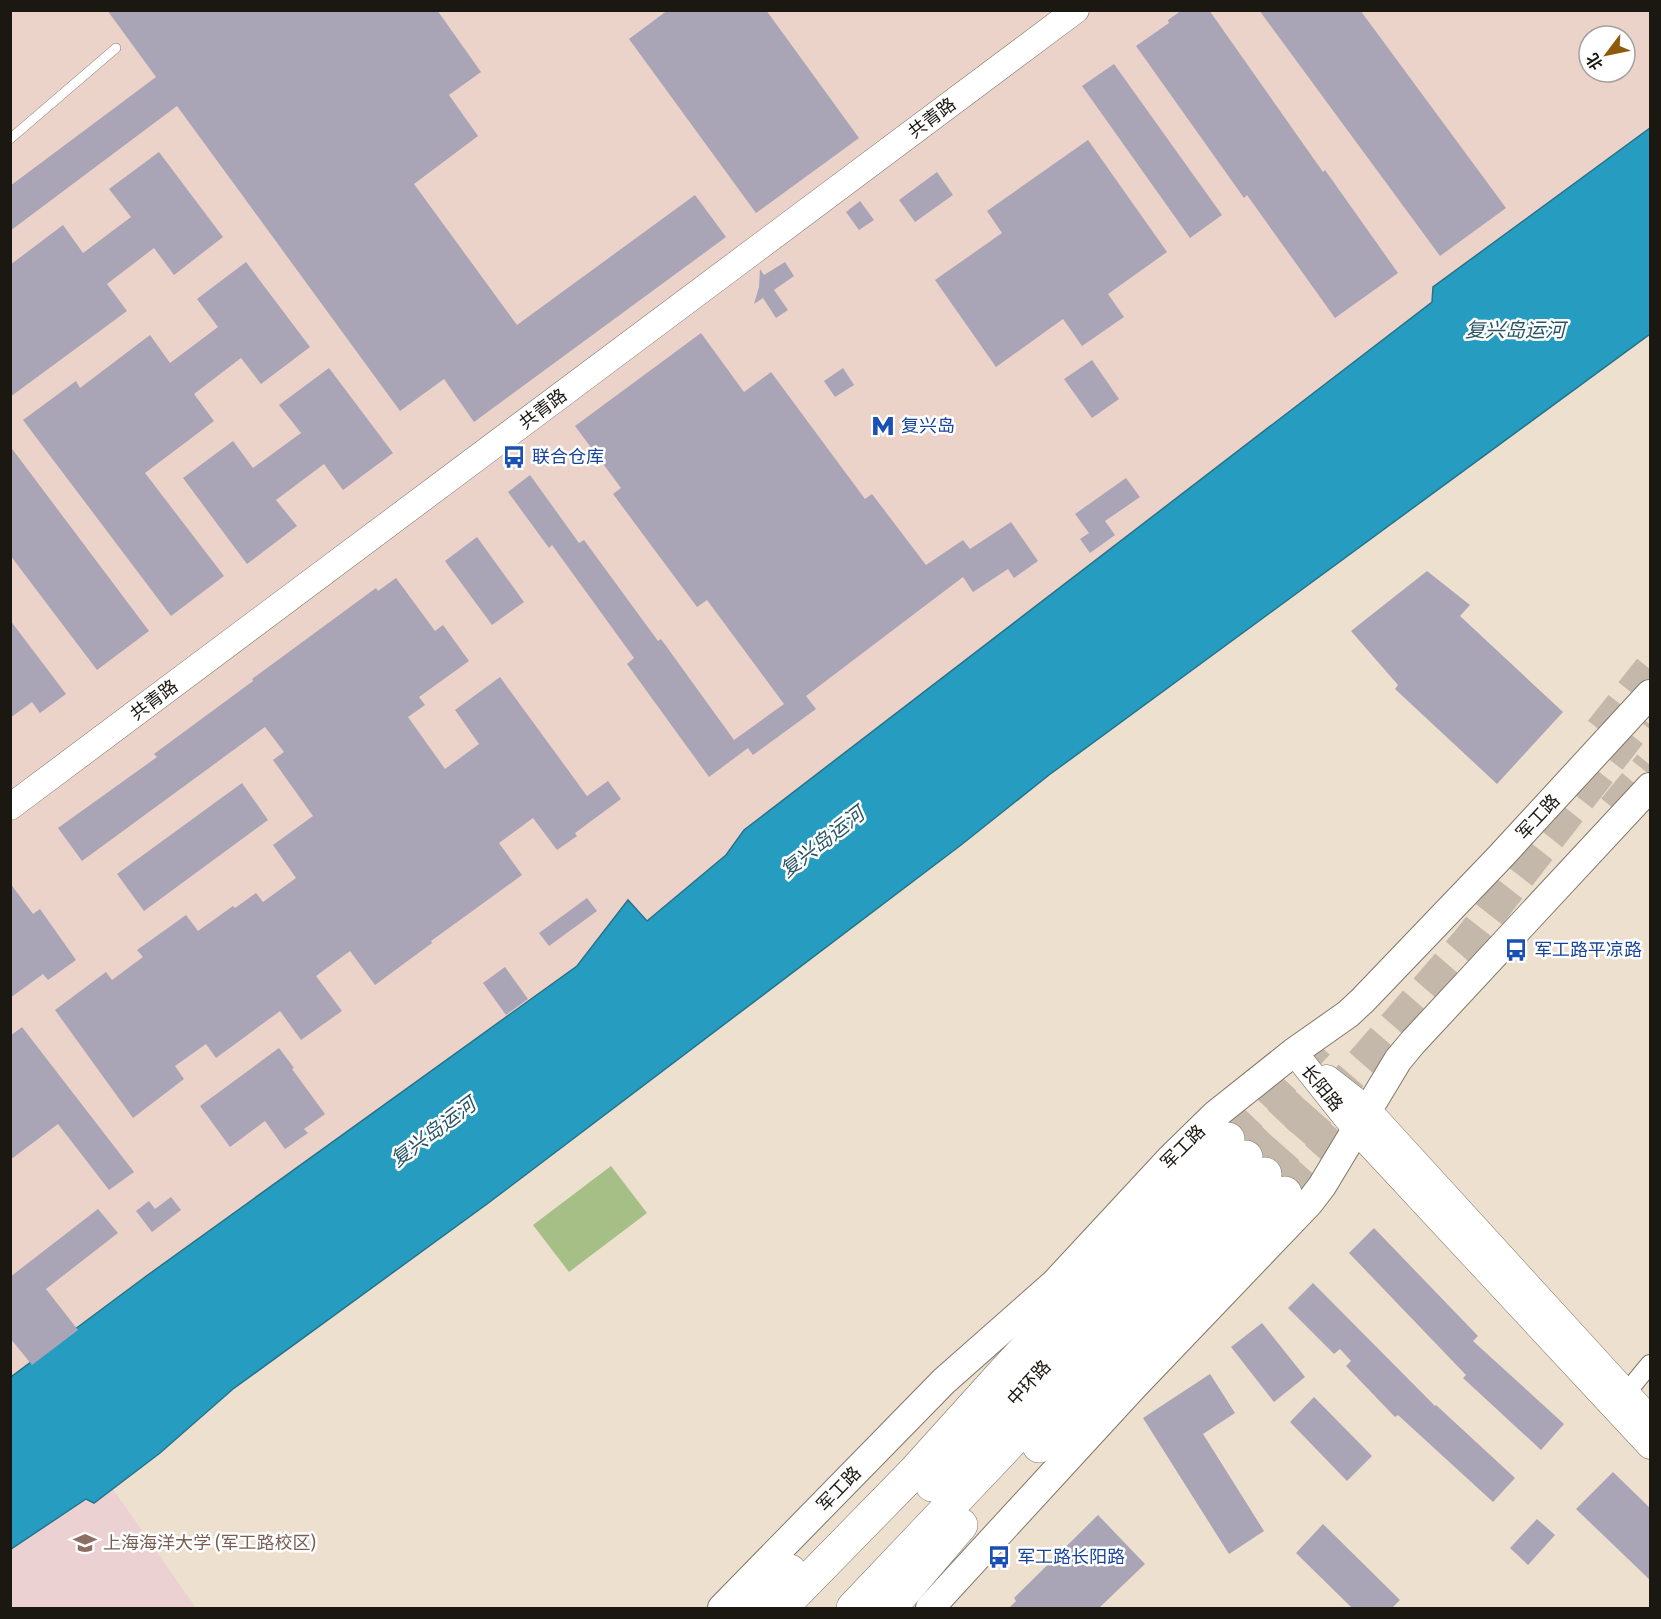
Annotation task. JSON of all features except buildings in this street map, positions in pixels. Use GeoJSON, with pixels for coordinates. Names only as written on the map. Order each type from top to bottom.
{"type":"FeatureCollection","features":[{"type":"Feature","properties":{"kind":"highway"},"geometry":{"type":"LineString","coordinates":[[781,1608],[914,1472],[1116,1253],[1256,1166]]}},
{"type":"Feature","properties":{"kind":"highway"},"geometry":{"type":"LineString","coordinates":[[890,1608],[963,1523],[1256,1166]]}},
{"type":"Feature","properties":{"kind":"highway","name":"中环路"},"geometry":{"type":"LineString","coordinates":[[811,1608],[1143,1262],[1256,1166]]}},
{"type":"Feature","properties":{"kind":"highway","name":"中环路"},"geometry":{"type":"LineString","coordinates":[[853,1608],[1256,1166]]}},
{"type":"Feature","properties":{"kind":"highway"},"geometry":{"type":"LineString","coordinates":[[754,1608],[905,1459],[1006,1370]]}},
{"type":"Feature","properties":{"kind":"highway"},"geometry":{"type":"LineString","coordinates":[[881,1608],[963,1523]]}},
{"type":"Feature","properties":{"kind":"main road","name":"军工路"},"geometry":{"type":"LineString","coordinates":[[722,1608],[944,1381],[1054,1283],[1201,1128],[1293,1052],[1348,1014],[1363,1000],[1500,857],[1650,694]]}},
{"type":"Feature","properties":{"kind":"main road"},"geometry":{"type":"LineString","coordinates":[[930,1608],[1133,1387],[1309,1203],[1322,1186],[1398,1060],[1650,787]]}},
{"type":"Feature","properties":{"kind":"street","name":"共青路"},"geometry":{"type":"LineString","coordinates":[[10,807],[1076,10]]}},
{"type":"Feature","properties":{"kind":"street","name":"长阳路"},"geometry":{"type":"LineString","coordinates":[[1293,1052],[1362,1120],[1650,1419]]}},
{"type":"Feature","properties":{"kind":"street","name":"长阳路"},"geometry":{"type":"LineString","coordinates":[[1362,1120],[1650,1446]]}},
{"type":"Feature","properties":{"kind":"street"},"geometry":{"type":"LineString","coordinates":[[1626,1393],[1650,1364]]}},
{"type":"Feature","properties":{"kind":"lane"},"geometry":{"type":"LineString","coordinates":[[10,139],[116,48]]}},
{"type":"Feature","properties":{"kind":"shaded area"},"geometry":{"type":"Polygon","coordinates":[[[11,11],[1650,11],[1650,128],[1433,287],[1432,301],[744,830],[726,855],[647,921],[628,900],[577,966],[145,1277],[11,1377],[11,11]]]}},
{"type":"Feature","properties":{"kind":"shaded area","name":"上海海洋大学 (军工路校区)"},"geometry":{"type":"Polygon","coordinates":[[[113,1489],[196,1608],[11,1608],[10,1549],[87,1499],[95,1503],[113,1489]]]}},
{"type":"Feature","properties":{"kind":"green space"},"geometry":{"type":"Polygon","coordinates":[[[611,1166],[647,1213],[569,1272],[533,1225],[611,1166]]]}},
{"type":"Feature","properties":{"kind":"water","name":"复兴岛运河"},"geometry":{"type":"Polygon","coordinates":[[[1650,128],[1650,334],[1049,775],[961,845],[487,1204],[233,1389],[160,1453],[94,1503],[86,1499],[11,1549],[11,1377],[145,1277],[577,966],[628,900],[647,921],[726,855],[744,830],[1432,302],[1433,287],[1650,128]]]}},
{"type":"Feature","properties":{"kind":"tunnel"},"geometry":{"type":"LineString","coordinates":[[1601,731],[1650,669]]}},
{"type":"Feature","properties":{"kind":"tunnel"},"geometry":{"type":"LineString","coordinates":[[1265,1174],[1469,940],[1642,718]]}},
{"type":"Feature","properties":{"kind":"tunnel"},"geometry":{"type":"LineString","coordinates":[[1614,809],[1650,765]]}},
{"type":"Feature","properties":{"kind":"tunnel"},"geometry":{"type":"LineString","coordinates":[[1228,1139],[1321,1040]]}},
{"type":"Feature","properties":{"kind":"tunnel"},"geometry":{"type":"LineString","coordinates":[[1246,1157],[1319,1080]]}},
{"type":"Feature","properties":{"kind":"tunnel"},"geometry":{"type":"LineString","coordinates":[[1285,1193],[1367,1100]]}},
{"type":"Feature","properties":{"kind":"place","name":"复兴岛"},"geometry":{"type":"Point","coordinates":[883,426]}},
{"type":"Feature","properties":{"kind":"place","name":"联合仓库"},"geometry":{"type":"Point","coordinates":[514,457]}},
{"type":"Feature","properties":{"kind":"place","name":"军工路平凉路"},"geometry":{"type":"Point","coordinates":[1516,950]}},
{"type":"Feature","properties":{"kind":"place","name":"上海海洋大学 (军工路校区)"},"geometry":{"type":"Point","coordinates":[85,1543]}},
{"type":"Feature","properties":{"kind":"place","name":"军工路长阳路"},"geometry":{"type":"Point","coordinates":[999,1557]}}]}
